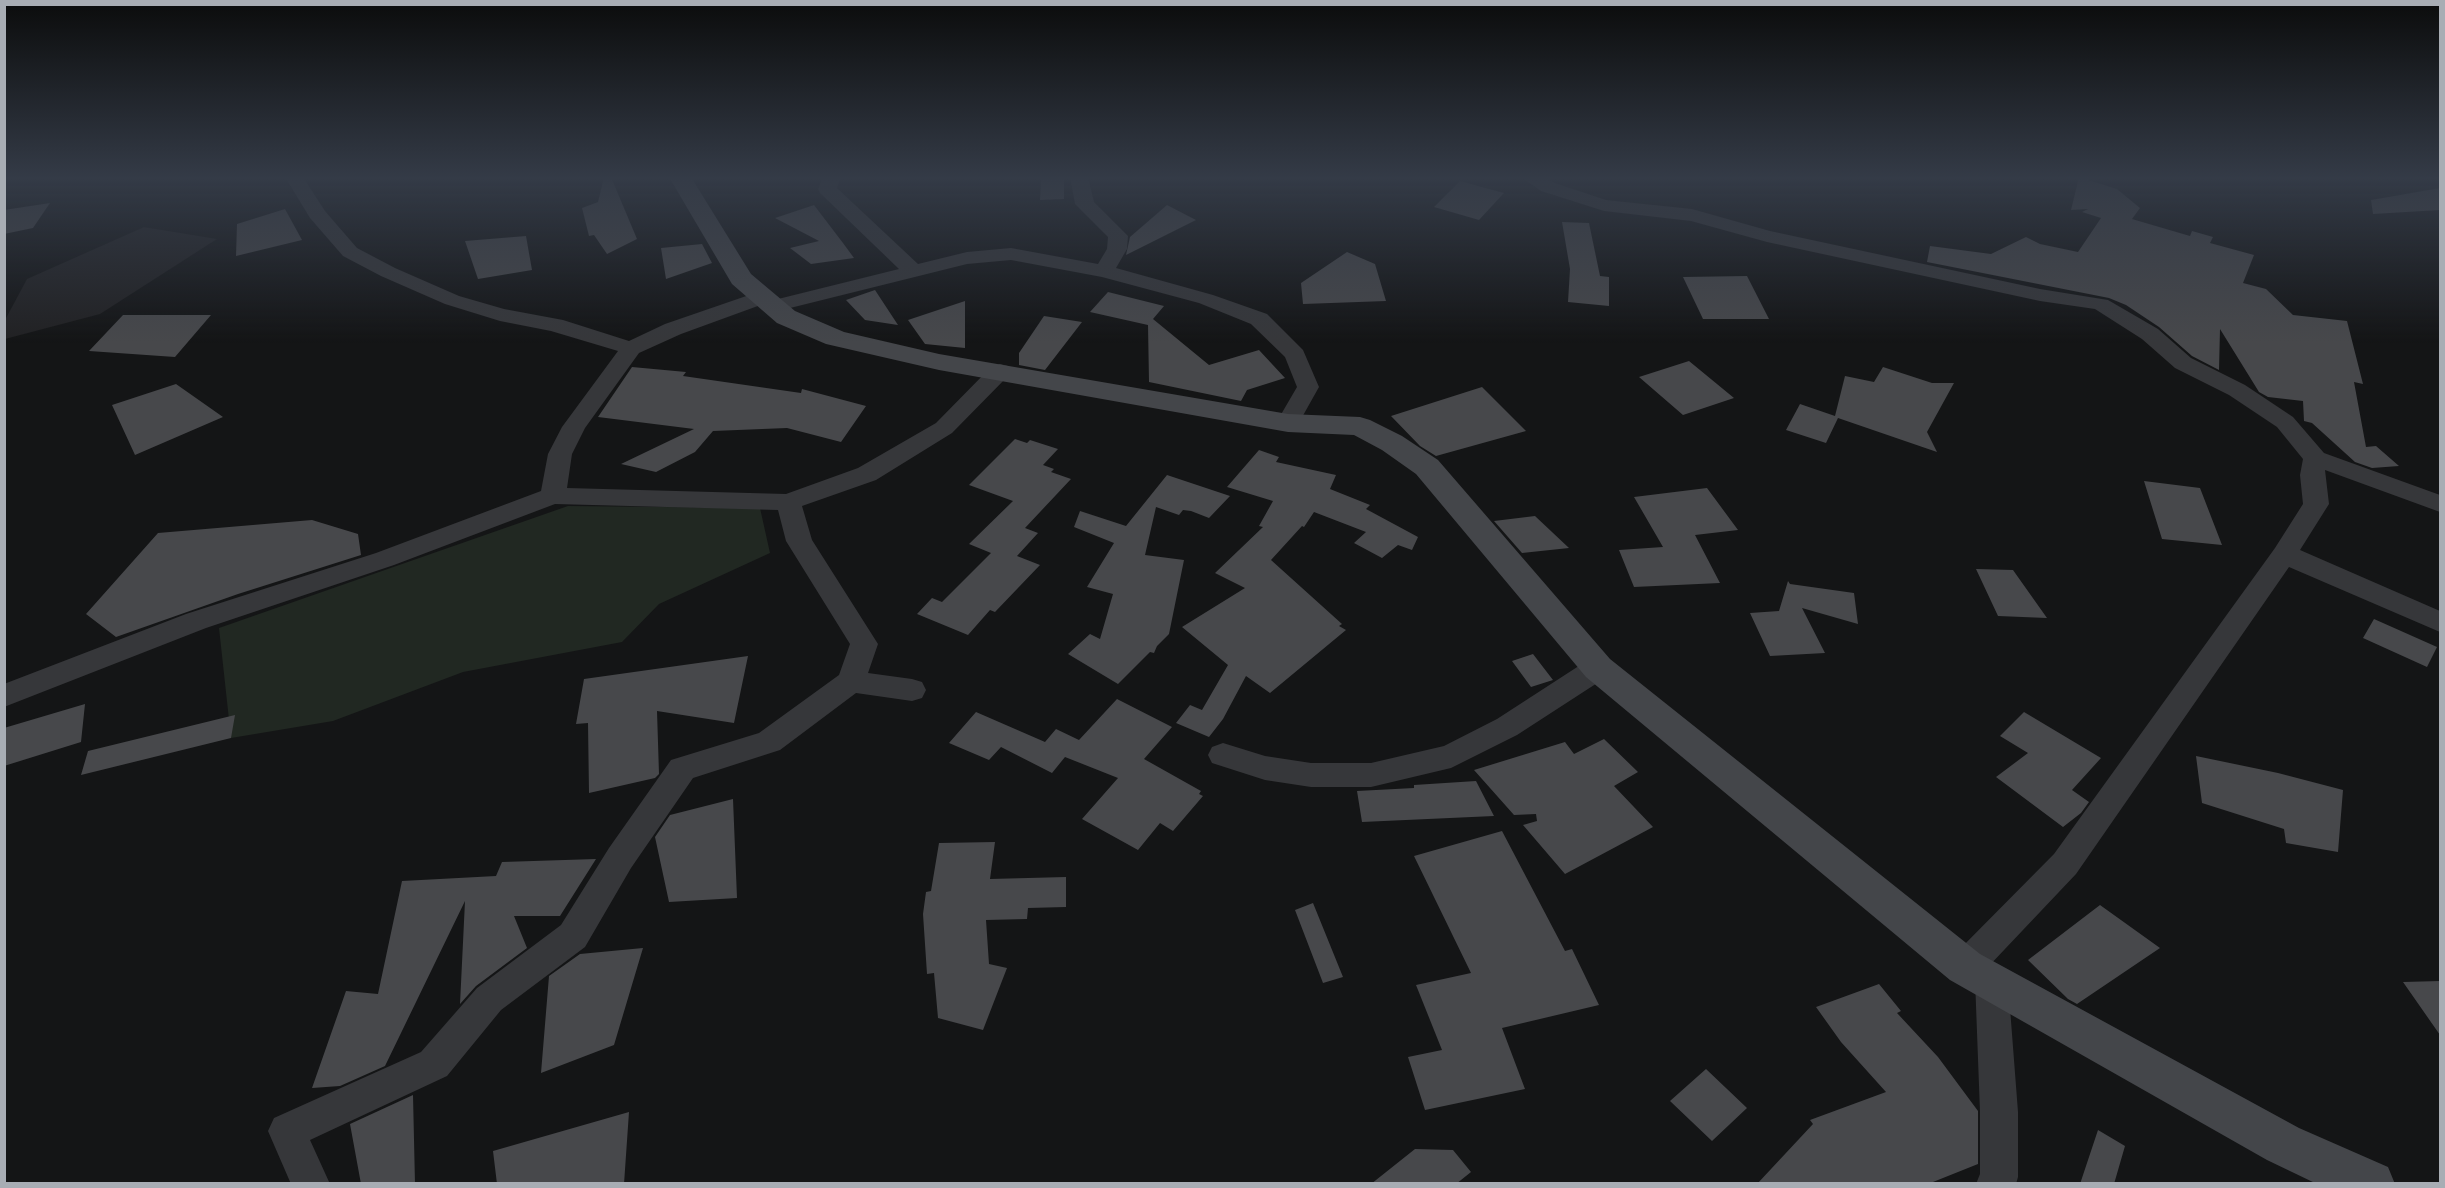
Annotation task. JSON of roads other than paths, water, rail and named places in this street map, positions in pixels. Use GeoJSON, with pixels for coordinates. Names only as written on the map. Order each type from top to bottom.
{"type":"FeatureCollection","features":[{"type":"Feature","properties":{"kind":"street"},"geometry":{"type":"LineString","coordinates":[[333,232],[350,252],[388,272],[452,300],[500,315],[555,325],[631,348]]}},
{"type":"Feature","properties":{"kind":"street"},"geometry":{"type":"LineString","coordinates":[[713,232],[741,279],[786,317],[835,338],[939,362],[1288,423],[1360,426],[1392,443],[1427,467],[1598,668],[1978,975],[2283,1144],[2371,1184]]}},
{"type":"Feature","properties":{"kind":"street"},"geometry":{"type":"LineString","coordinates":[[873,232],[912,270]]}},
{"type":"Feature","properties":{"kind":"street"},"geometry":{"type":"LineString","coordinates":[[1104,271],[1117,249],[1118,236],[1114,232]]}},
{"type":"Feature","properties":{"kind":"street"},"geometry":{"type":"LineString","coordinates":[[1754,232],[2029,293],[2101,304],[2150,334],[2183,363],[2237,390],[2285,422],[2315,458],[2440,504]]}},
{"type":"Feature","properties":{"kind":"street"},"geometry":{"type":"LineString","coordinates":[[553,496],[560,454],[574,427],[631,348],[673,329],[768,301],[967,258],[1011,254],[1104,271],[1206,299],[1259,319],[1295,355],[1308,387],[1288,423]]}},
{"type":"Feature","properties":{"kind":"street"},"geometry":{"type":"LineString","coordinates":[[4,696],[196,621],[385,559],[553,496],[788,502],[867,474],[945,428],[1000,371]]}},
{"type":"Feature","properties":{"kind":"street"},"geometry":{"type":"LineString","coordinates":[[1995,1184],[1999,1177],[1999,1112],[1978,975],[2066,864],[2284,554],[2316,504],[2312,475],[2315,458]]}},
{"type":"Feature","properties":{"kind":"street"},"geometry":{"type":"LineString","coordinates":[[311,1184],[286,1131],[434,1064],[489,999],[573,936],[620,858],[682,769],[769,742],[851,681],[864,644],[799,541],[788,502]]}},
{"type":"Feature","properties":{"kind":"street"},"geometry":{"type":"LineString","coordinates":[[2284,554],[2440,622]]}},
{"type":"Feature","properties":{"kind":"street"},"geometry":{"type":"LineString","coordinates":[[1223,755],[1265,768],[1311,775],[1371,775],[1451,756],[1507,727],[1598,668]]}},
{"type":"Feature","properties":{"kind":"street"},"geometry":{"type":"LineString","coordinates":[[851,681],[912,690]]}}]}
